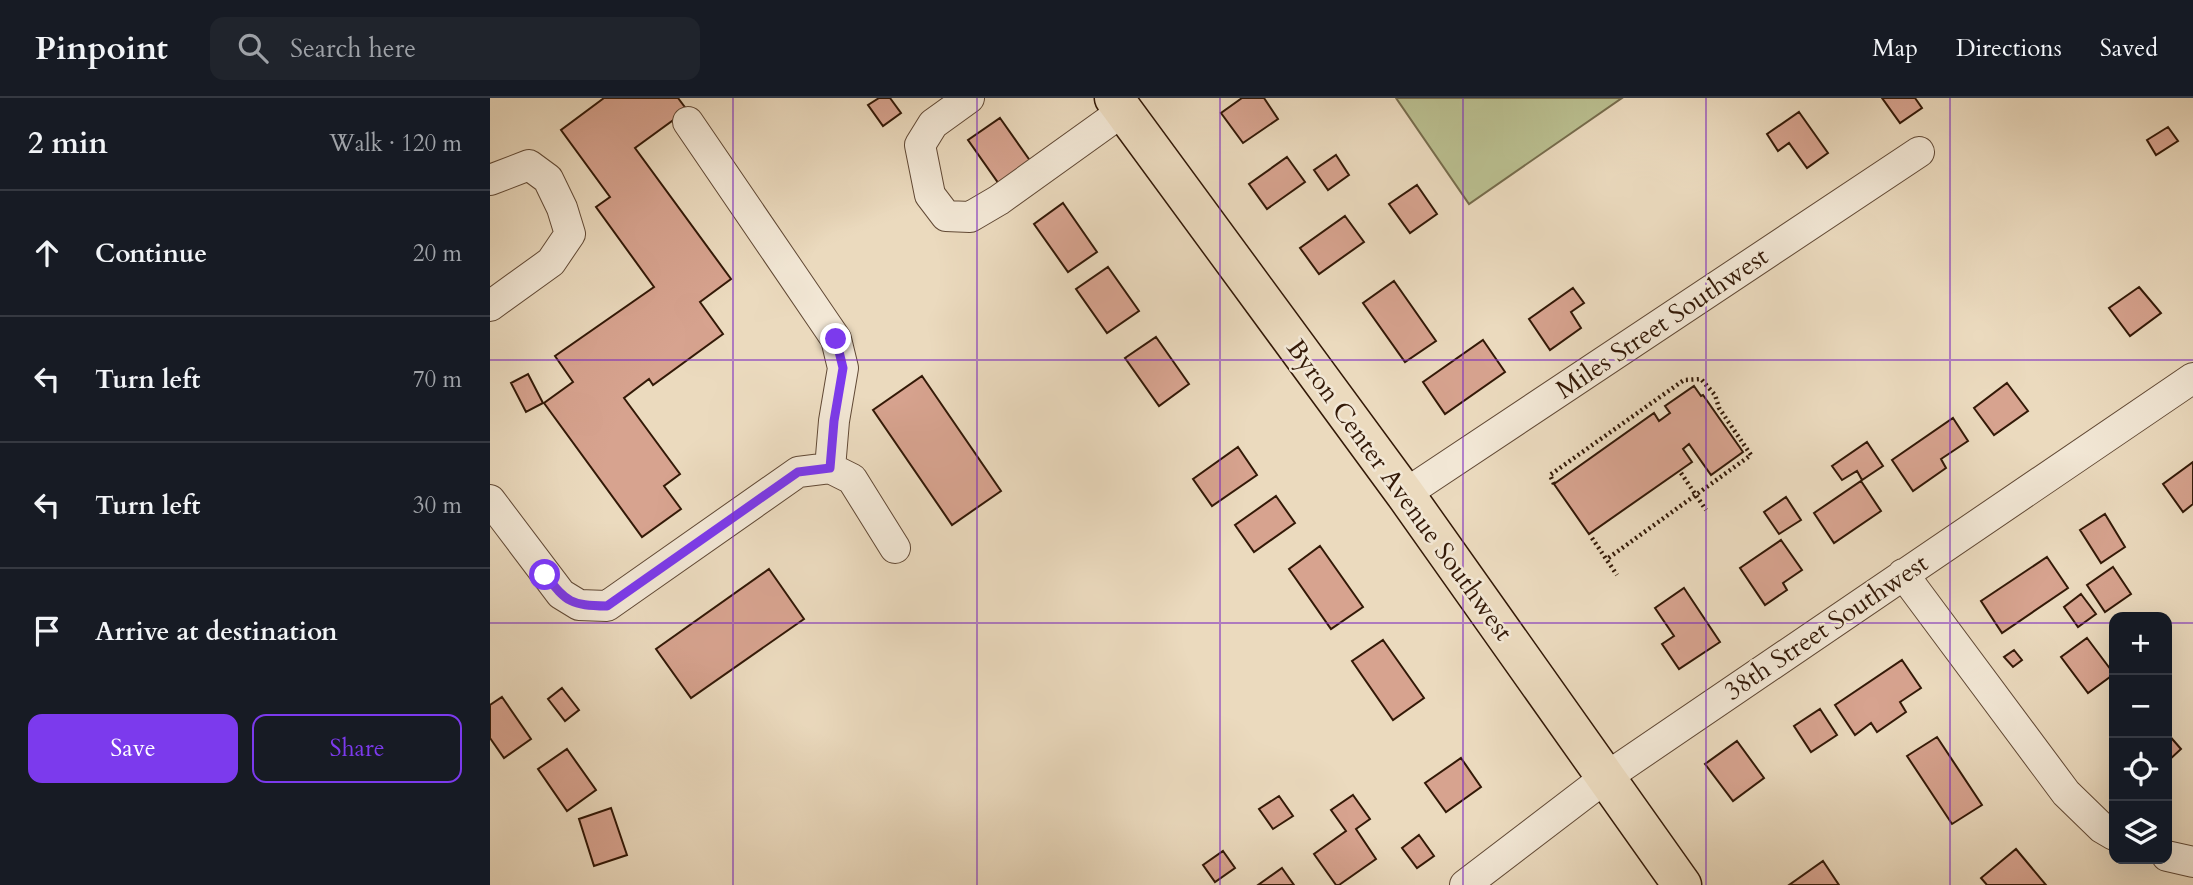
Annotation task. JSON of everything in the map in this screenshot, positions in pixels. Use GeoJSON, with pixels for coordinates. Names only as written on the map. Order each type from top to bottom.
{"type":"FeatureCollection","features":[{"type":"Feature","properties":{"kind":"main road","name":"Byron Center Avenue Southwest"},"geometry":{"type":"LineString","coordinates":[[1119,104],[1405,494],[1682,885]]}},
{"type":"Feature","properties":{"kind":"street"},"geometry":{"type":"LineString","coordinates":[[969,98],[933,124],[920,145],[930,195],[946,216],[959,218],[970,217],[999,200],[1119,104]]}},
{"type":"Feature","properties":{"kind":"street"},"geometry":{"type":"LineString","coordinates":[[688,122],[836,339],[843,368],[830,468]]}},
{"type":"Feature","properties":{"kind":"street","name":"Miles Street Southwest"},"geometry":{"type":"LineString","coordinates":[[1405,494],[1919,152]]}},
{"type":"Feature","properties":{"kind":"street"},"geometry":{"type":"LineString","coordinates":[[490,180],[529,165],[548,179],[562,208],[570,234],[551,262],[490,306]]}},
{"type":"Feature","properties":{"kind":"street","name":"38th Street Southwest"},"geometry":{"type":"LineString","coordinates":[[1465,885],[1605,778],[2193,378]]}},
{"type":"Feature","properties":{"kind":"street"},"geometry":{"type":"LineString","coordinates":[[490,500],[561,594],[579,606],[607,606],[798,472],[830,468],[852,479],[895,548]]}},
{"type":"Feature","properties":{"kind":"street"},"geometry":{"type":"LineString","coordinates":[[1903,574],[2066,793],[2109,832]]}},
{"type":"Feature","properties":{"kind":"street"},"geometry":{"type":"LineString","coordinates":[[2172,857],[2193,862]]}},
{"type":"Feature","properties":{"kind":"path"},"geometry":{"type":"LineString","coordinates":[[1554,484],[1550,475],[1684,380],[1701,379],[1715,395],[1719,408],[1751,455],[1606,559]]}},
{"type":"Feature","properties":{"kind":"path"},"geometry":{"type":"LineString","coordinates":[[1681,473],[1706,510]]}},
{"type":"Feature","properties":{"kind":"path"},"geometry":{"type":"LineString","coordinates":[[1592,538],[1617,575]]}},
{"type":"Feature","properties":{"kind":"green space"},"geometry":{"type":"Polygon","coordinates":[[[1396,98],[1622,98],[1469,204],[1396,98]]]}},
{"type":"Feature","properties":{"kind":"building"},"geometry":{"type":"Polygon","coordinates":[[[604,98],[678,98],[687,110],[635,148],[731,279],[700,302],[723,334],[653,385],[649,379],[624,398],[680,474],[664,486],[681,509],[642,537],[544,403],[573,382],[555,356],[654,287],[596,207],[610,197],[561,130],[604,98]]]}},
{"type":"Feature","properties":{"kind":"building"},"geometry":{"type":"Polygon","coordinates":[[[879,98],[890,98],[901,113],[883,126],[868,105],[879,98]]]}},
{"type":"Feature","properties":{"kind":"building"},"geometry":{"type":"Polygon","coordinates":[[[1242,98],[1264,98],[1278,119],[1243,143],[1221,113],[1242,98]]]}},
{"type":"Feature","properties":{"kind":"building"},"geometry":{"type":"Polygon","coordinates":[[[1882,98],[1915,98],[1922,108],[1900,123],[1882,98]]]}},
{"type":"Feature","properties":{"kind":"building"},"geometry":{"type":"Polygon","coordinates":[[[1799,112],[1828,153],[1807,168],[1789,143],[1778,151],[1767,134],[1799,112]]]}},
{"type":"Feature","properties":{"kind":"building"},"geometry":{"type":"Polygon","coordinates":[[[1000,118],[1031,162],[999,184],[968,140],[1000,118]]]}},
{"type":"Feature","properties":{"kind":"building"},"geometry":{"type":"Polygon","coordinates":[[[2168,127],[2178,141],[2156,155],[2147,140],[2168,127]]]}},
{"type":"Feature","properties":{"kind":"building"},"geometry":{"type":"Polygon","coordinates":[[[1336,155],[1349,175],[1328,190],[1314,170],[1336,155]]]}},
{"type":"Feature","properties":{"kind":"building"},"geometry":{"type":"Polygon","coordinates":[[[1287,157],[1305,182],[1267,209],[1249,184],[1287,157]]]}},
{"type":"Feature","properties":{"kind":"building"},"geometry":{"type":"Polygon","coordinates":[[[1417,185],[1437,214],[1410,233],[1389,204],[1417,185]]]}},
{"type":"Feature","properties":{"kind":"building"},"geometry":{"type":"Polygon","coordinates":[[[1063,203],[1097,252],[1068,272],[1034,224],[1063,203]]]}},
{"type":"Feature","properties":{"kind":"building"},"geometry":{"type":"Polygon","coordinates":[[[1345,216],[1364,242],[1319,274],[1300,248],[1345,216]]]}},
{"type":"Feature","properties":{"kind":"building"},"geometry":{"type":"Polygon","coordinates":[[[1108,267],[1139,311],[1107,333],[1076,289],[1108,267]]]}},
{"type":"Feature","properties":{"kind":"building"},"geometry":{"type":"Polygon","coordinates":[[[1394,281],[1436,341],[1405,362],[1363,303],[1394,281]]]}},
{"type":"Feature","properties":{"kind":"building"},"geometry":{"type":"Polygon","coordinates":[[[2139,287],[2161,313],[2130,336],[2109,308],[2139,287]]]}},
{"type":"Feature","properties":{"kind":"building"},"geometry":{"type":"Polygon","coordinates":[[[1573,288],[1584,303],[1571,312],[1581,328],[1550,350],[1529,319],[1573,288]]]}},
{"type":"Feature","properties":{"kind":"building"},"geometry":{"type":"Polygon","coordinates":[[[1156,337],[1189,384],[1159,406],[1125,358],[1156,337]]]}},
{"type":"Feature","properties":{"kind":"building"},"geometry":{"type":"Polygon","coordinates":[[[1483,340],[1505,372],[1445,414],[1423,382],[1483,340]]]}},
{"type":"Feature","properties":{"kind":"building"},"geometry":{"type":"Polygon","coordinates":[[[528,374],[543,403],[526,412],[511,383],[528,374]]]}},
{"type":"Feature","properties":{"kind":"building"},"geometry":{"type":"Polygon","coordinates":[[[922,376],[1001,491],[952,525],[873,410],[922,376]]]}},
{"type":"Feature","properties":{"kind":"building"},"geometry":{"type":"Polygon","coordinates":[[[2007,383],[2028,411],[1994,435],[1974,408],[2007,383]]]}},
{"type":"Feature","properties":{"kind":"building"},"geometry":{"type":"Polygon","coordinates":[[[1694,386],[1743,452],[1711,475],[1689,444],[1683,449],[1692,462],[1589,534],[1554,484],[1654,413],[1659,421],[1670,413],[1665,406],[1694,386]]]}},
{"type":"Feature","properties":{"kind":"building"},"geometry":{"type":"Polygon","coordinates":[[[1953,418],[1968,441],[1941,459],[1946,468],[1913,491],[1892,460],[1953,418]]]}},
{"type":"Feature","properties":{"kind":"building"},"geometry":{"type":"Polygon","coordinates":[[[1867,442],[1883,466],[1862,480],[1857,471],[1842,480],[1832,466],[1867,442]]]}},
{"type":"Feature","properties":{"kind":"building"},"geometry":{"type":"Polygon","coordinates":[[[1238,447],[1257,475],[1212,506],[1193,479],[1238,447]]]}},
{"type":"Feature","properties":{"kind":"building"},"geometry":{"type":"Polygon","coordinates":[[[2193,462],[2193,504],[2183,512],[2163,484],[2193,462]]]}},
{"type":"Feature","properties":{"kind":"building"},"geometry":{"type":"Polygon","coordinates":[[[1861,481],[1881,511],[1834,543],[1814,513],[1861,481]]]}},
{"type":"Feature","properties":{"kind":"building"},"geometry":{"type":"Polygon","coordinates":[[[1276,496],[1295,523],[1254,552],[1235,525],[1276,496]]]}},
{"type":"Feature","properties":{"kind":"building"},"geometry":{"type":"Polygon","coordinates":[[[1786,497],[1801,520],[1779,534],[1764,512],[1786,497]]]}},
{"type":"Feature","properties":{"kind":"building"},"geometry":{"type":"Polygon","coordinates":[[[2105,514],[2125,547],[2101,563],[2080,530],[2105,514]]]}},
{"type":"Feature","properties":{"kind":"building"},"geometry":{"type":"Polygon","coordinates":[[[1781,540],[1802,570],[1783,583],[1787,590],[1765,605],[1740,568],[1781,540]]]}},
{"type":"Feature","properties":{"kind":"building"},"geometry":{"type":"Polygon","coordinates":[[[1320,546],[1363,607],[1331,629],[1289,569],[1320,546]]]}},
{"type":"Feature","properties":{"kind":"building"},"geometry":{"type":"Polygon","coordinates":[[[2047,557],[2068,588],[2002,633],[1981,601],[2047,557]]]}},
{"type":"Feature","properties":{"kind":"building"},"geometry":{"type":"Polygon","coordinates":[[[2113,567],[2131,594],[2105,612],[2087,585],[2113,567]]]}},
{"type":"Feature","properties":{"kind":"building"},"geometry":{"type":"Polygon","coordinates":[[[769,569],[804,619],[691,698],[656,649],[769,569]]]}},
{"type":"Feature","properties":{"kind":"building"},"geometry":{"type":"Polygon","coordinates":[[[1684,588],[1720,642],[1679,669],[1662,644],[1674,636],[1655,608],[1684,588]]]}},
{"type":"Feature","properties":{"kind":"building"},"geometry":{"type":"Polygon","coordinates":[[[2081,594],[2096,614],[2078,627],[2064,607],[2081,594]]]}},
{"type":"Feature","properties":{"kind":"building"},"geometry":{"type":"Polygon","coordinates":[[[2087,638],[2109,667],[2109,678],[2088,693],[2061,657],[2087,638]]]}},
{"type":"Feature","properties":{"kind":"building"},"geometry":{"type":"Polygon","coordinates":[[[1383,640],[1424,698],[1393,720],[1352,661],[1383,640]]]}},
{"type":"Feature","properties":{"kind":"building"},"geometry":{"type":"Polygon","coordinates":[[[2014,650],[2022,660],[2013,667],[2004,657],[2014,650]]]}},
{"type":"Feature","properties":{"kind":"building"},"geometry":{"type":"Polygon","coordinates":[[[1902,660],[1921,688],[1900,702],[1906,712],[1877,732],[1871,723],[1855,735],[1835,705],[1902,660]]]}},
{"type":"Feature","properties":{"kind":"building"},"geometry":{"type":"Polygon","coordinates":[[[562,688],[579,710],[565,721],[548,699],[562,688]]]}},
{"type":"Feature","properties":{"kind":"building"},"geometry":{"type":"Polygon","coordinates":[[[502,697],[531,739],[504,758],[490,738],[490,705],[502,697]]]}},
{"type":"Feature","properties":{"kind":"building"},"geometry":{"type":"Polygon","coordinates":[[[1820,709],[1837,735],[1811,752],[1794,726],[1820,709]]]}},
{"type":"Feature","properties":{"kind":"building"},"geometry":{"type":"Polygon","coordinates":[[[1937,737],[1982,805],[1952,824],[1907,756],[1937,737]]]}},
{"type":"Feature","properties":{"kind":"building"},"geometry":{"type":"Polygon","coordinates":[[[2172,739],[2181,749],[2172,757],[2172,739]]]}},
{"type":"Feature","properties":{"kind":"building"},"geometry":{"type":"Polygon","coordinates":[[[1737,741],[1764,778],[1733,801],[1705,764],[1737,741]]]}},
{"type":"Feature","properties":{"kind":"building"},"geometry":{"type":"Polygon","coordinates":[[[567,749],[596,790],[567,811],[538,769],[567,749]]]}},
{"type":"Feature","properties":{"kind":"building"},"geometry":{"type":"Polygon","coordinates":[[[1461,758],[1481,787],[1446,812],[1425,783],[1461,758]]]}},
{"type":"Feature","properties":{"kind":"building"},"geometry":{"type":"Polygon","coordinates":[[[1353,795],[1370,819],[1356,829],[1376,859],[1336,885],[1314,854],[1346,831],[1331,810],[1353,795]]]}},
{"type":"Feature","properties":{"kind":"building"},"geometry":{"type":"Polygon","coordinates":[[[1279,796],[1293,816],[1273,829],[1259,809],[1279,796]]]}},
{"type":"Feature","properties":{"kind":"building"},"geometry":{"type":"Polygon","coordinates":[[[611,808],[627,855],[594,866],[579,819],[611,808]]]}},
{"type":"Feature","properties":{"kind":"building"},"geometry":{"type":"Polygon","coordinates":[[[1419,835],[1434,856],[1417,868],[1402,848],[1419,835]]]}},
{"type":"Feature","properties":{"kind":"building"},"geometry":{"type":"Polygon","coordinates":[[[2016,849],[2046,885],[1987,885],[1981,878],[2016,849]]]}},
{"type":"Feature","properties":{"kind":"building"},"geometry":{"type":"Polygon","coordinates":[[[1223,851],[1235,868],[1215,882],[1203,865],[1223,851]]]}},
{"type":"Feature","properties":{"kind":"building"},"geometry":{"type":"Polygon","coordinates":[[[1823,861],[1839,885],[1789,885],[1823,861]]]}},
{"type":"Feature","properties":{"kind":"building"},"geometry":{"type":"Polygon","coordinates":[[[1282,868],[1294,885],[1258,885],[1282,868]]]}},
{"type":"Feature","properties":{"kind":"route"},"geometry":{"type":"LineString","coordinates":[[545,575],[561,594],[579,606],[607,606],[798,472],[830,468],[843,368],[836,339]]}}]}
